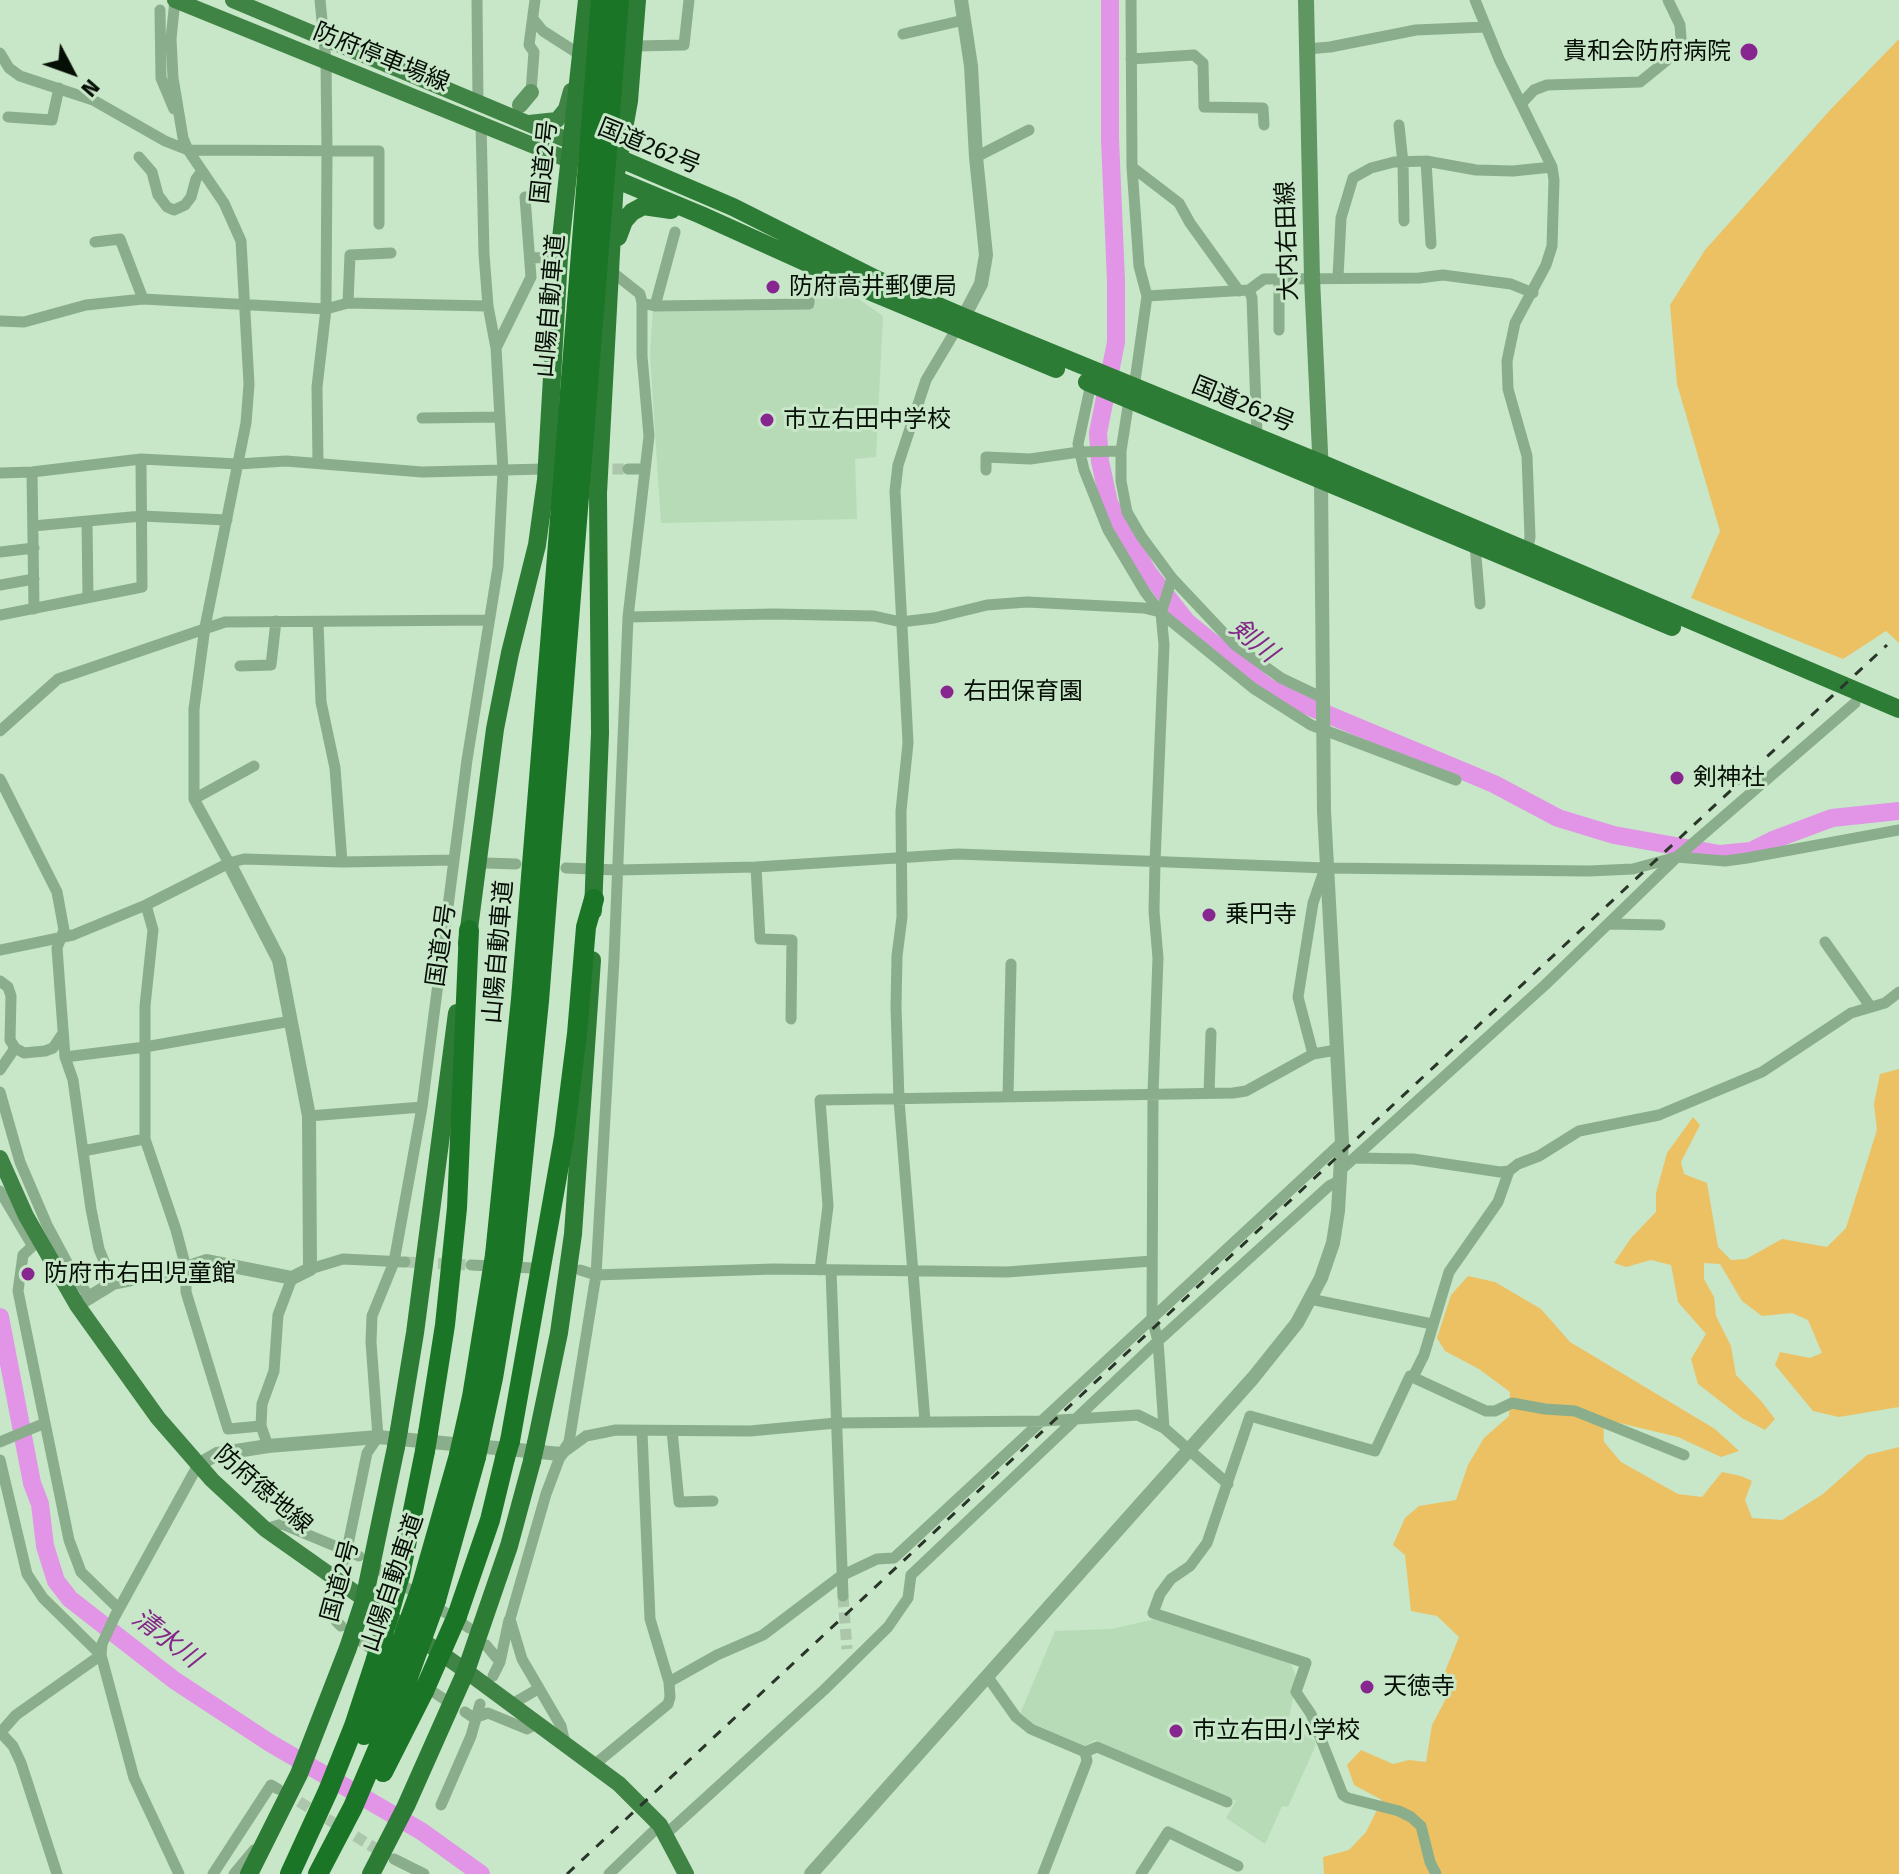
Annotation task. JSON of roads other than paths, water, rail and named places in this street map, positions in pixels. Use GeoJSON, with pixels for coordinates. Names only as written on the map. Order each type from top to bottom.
{"type":"FeatureCollection","features":[{"type":"Feature","properties":{"kind":"highway","name":"国道2号"},"geometry":{"type":"LineString","coordinates":[[249,1874],[299,1774],[364,1600],[398,1439],[417,1319],[495,729],[537,545],[546,480],[559,257],[587,0]]}},
{"type":"Feature","properties":{"kind":"highway","name":"山陽自動車道"},"geometry":{"type":"LineString","coordinates":[[318,1874],[429,1594],[468,1456],[504,1256],[539,1001],[559,633],[601,0]]}},
{"type":"Feature","properties":{"kind":"highway","name":"山陽自動車道"},"geometry":{"type":"LineString","coordinates":[[559,633],[619,0]]}},
{"type":"Feature","properties":{"kind":"highway"},"geometry":{"type":"LineString","coordinates":[[371,1874],[406,1806],[466,1671],[509,1546],[534,1452],[559,1333],[573,1234],[589,1037],[600,733],[598,493],[616,181],[636,46],[637,0]]}},
{"type":"Feature","properties":{"kind":"highway","name":"国道262号"},"geometry":{"type":"LineString","coordinates":[[571,151],[618,158],[733,207],[961,322]]}},
{"type":"Feature","properties":{"kind":"highway","name":"国道262号"},"geometry":{"type":"LineString","coordinates":[[571,151],[616,181],[812,264],[961,322],[1095,381],[1257,436],[1321,471],[1475,545],[1525,559],[1899,709]]}},
{"type":"Feature","properties":{"kind":"highway"},"geometry":{"type":"LineString","coordinates":[[555,331],[574,255],[593,209],[616,181],[644,168]]}},
{"type":"Feature","properties":{"kind":"highway"},"geometry":{"type":"LineString","coordinates":[[612,265],[619,230],[632,212],[643,206],[701,215]]}},
{"type":"Feature","properties":{"kind":"highway","name":"国道262号"},"geometry":{"type":"LineString","coordinates":[[1129,393],[1321,471],[1899,722]]}},
{"type":"Feature","properties":{"kind":"highway"},"geometry":{"type":"LineString","coordinates":[[399,1674],[463,1622],[508,1449],[564,1137],[586,927],[594,899]]}},
{"type":"Feature","properties":{"kind":"highway"},"geometry":{"type":"LineString","coordinates":[[292,1874],[344,1802],[399,1674],[400,1575],[427,1442],[445,1325],[457,1208],[469,930]]}},
{"type":"Feature","properties":{"kind":"highway"},"geometry":{"type":"LineString","coordinates":[[328,1874],[344,1802]]}},
{"type":"Feature","properties":{"kind":"main road","name":"防府停車場線"},"geometry":{"type":"LineString","coordinates":[[175,0],[481,124],[571,151]]}},
{"type":"Feature","properties":{"kind":"main road","name":"防府停車場線"},"geometry":{"type":"LineString","coordinates":[[233,0],[478,102],[524,109],[571,151]]}},
{"type":"Feature","properties":{"kind":"main road","name":"大内右田線"},"geometry":{"type":"LineString","coordinates":[[1306,0],[1312,278],[1321,471]]}},
{"type":"Feature","properties":{"kind":"main road"},"geometry":{"type":"LineString","coordinates":[[524,109],[557,120],[566,109],[581,63]]}},
{"type":"Feature","properties":{"kind":"main road","name":"防府徳地線"},"geometry":{"type":"LineString","coordinates":[[0,1158],[36,1242],[83,1301],[150,1407],[198,1465],[265,1529],[512,1704],[628,1792],[663,1830],[686,1874]]}},
{"type":"Feature","properties":{"kind":"street"},"geometry":{"type":"LineString","coordinates":[[175,0],[171,39],[179,120]]}},
{"type":"Feature","properties":{"kind":"street"},"geometry":{"type":"LineString","coordinates":[[318,463],[317,387],[326,309],[327,151],[326,61],[320,0]]}},
{"type":"Feature","properties":{"kind":"street"},"geometry":{"type":"LineString","coordinates":[[477,0],[478,102]]}},
{"type":"Feature","properties":{"kind":"street"},"geometry":{"type":"LineString","coordinates":[[524,109],[534,52],[529,45],[535,0]]}},
{"type":"Feature","properties":{"kind":"street"},"geometry":{"type":"LineString","coordinates":[[636,46],[684,45],[689,0]]}},
{"type":"Feature","properties":{"kind":"street"},"geometry":{"type":"LineString","coordinates":[[925,1421],[911,1272],[896,1007],[902,917],[901,811],[908,743],[895,491],[898,465],[926,380],[981,284],[986,255],[971,66],[961,0]]}},
{"type":"Feature","properties":{"kind":"street"},"geometry":{"type":"LineString","coordinates":[[1131,0],[1132,167],[1139,266],[1147,296],[1121,451],[1121,481],[1127,512],[1171,581],[1226,637],[1254,661],[1323,700]]}},
{"type":"Feature","properties":{"kind":"street"},"geometry":{"type":"LineString","coordinates":[[1475,0],[1552,167],[1552,246],[1533,293],[1515,323],[1507,361],[1508,389],[1527,456],[1530,537],[1525,559]]}},
{"type":"Feature","properties":{"kind":"street"},"geometry":{"type":"LineString","coordinates":[[1521,104],[1534,90],[1547,85],[1640,82],[1666,61],[1681,38],[1680,25],[1668,0]]}},
{"type":"Feature","properties":{"kind":"street"},"geometry":{"type":"LineString","coordinates":[[160,10],[161,78],[188,150],[224,203],[241,241],[242,303],[249,384],[246,423],[205,627],[194,709],[194,799],[279,960],[309,1116],[310,1269]]}},
{"type":"Feature","properties":{"kind":"street"},"geometry":{"type":"LineString","coordinates":[[533,19],[581,63]]}},
{"type":"Feature","properties":{"kind":"street"},"geometry":{"type":"LineString","coordinates":[[903,34],[964,20]]}},
{"type":"Feature","properties":{"kind":"street"},"geometry":{"type":"LineString","coordinates":[[1307,49],[1416,30],[1485,27]]}},
{"type":"Feature","properties":{"kind":"street"},"geometry":{"type":"LineString","coordinates":[[0,53],[9,68],[20,76],[93,100],[165,141],[188,150],[379,151],[379,224]]}},
{"type":"Feature","properties":{"kind":"street"},"geometry":{"type":"LineString","coordinates":[[1131,59],[1194,55],[1203,63],[1204,107],[1263,108],[1264,125]]}},
{"type":"Feature","properties":{"kind":"street"},"geometry":{"type":"LineString","coordinates":[[8,117],[52,120],[59,88]]}},
{"type":"Feature","properties":{"kind":"street"},"geometry":{"type":"LineString","coordinates":[[344,1564],[367,1453],[378,1437],[372,1316],[399,1262],[487,620],[498,567],[503,471],[496,348],[488,306],[481,124]]}},
{"type":"Feature","properties":{"kind":"street"},"geometry":{"type":"LineString","coordinates":[[1399,125],[1404,221]]}},
{"type":"Feature","properties":{"kind":"street"},"geometry":{"type":"LineString","coordinates":[[976,157],[1029,130]]}},
{"type":"Feature","properties":{"kind":"street"},"geometry":{"type":"LineString","coordinates":[[139,157],[152,172],[158,195],[167,207],[174,210],[185,205],[191,197],[196,179],[202,171]]}},
{"type":"Feature","properties":{"kind":"street"},"geometry":{"type":"LineString","coordinates":[[1338,277],[1341,218],[1353,178],[1371,168],[1426,161],[1458,168],[1489,170],[1552,167]]}},
{"type":"Feature","properties":{"kind":"street"},"geometry":{"type":"LineString","coordinates":[[1426,161],[1431,244]]}},
{"type":"Feature","properties":{"kind":"street"},"geometry":{"type":"LineString","coordinates":[[1132,167],[1179,203],[1190,223],[1252,298],[1257,436]]}},
{"type":"Feature","properties":{"kind":"street"},"geometry":{"type":"LineString","coordinates":[[496,348],[531,277],[525,197]]}},
{"type":"Feature","properties":{"kind":"street"},"geometry":{"type":"LineString","coordinates":[[655,306],[675,232]]}},
{"type":"Feature","properties":{"kind":"street"},"geometry":{"type":"LineString","coordinates":[[95,242],[120,239],[143,299]]}},
{"type":"Feature","properties":{"kind":"street"},"geometry":{"type":"LineString","coordinates":[[348,303],[350,255],[391,253]]}},
{"type":"Feature","properties":{"kind":"street"},"geometry":{"type":"LineString","coordinates":[[530,258],[559,257]]}},
{"type":"Feature","properties":{"kind":"street"},"geometry":{"type":"LineString","coordinates":[[642,303],[655,306],[809,304],[812,264]]}},
{"type":"Feature","properties":{"kind":"street"},"geometry":{"type":"LineString","coordinates":[[493,1676],[500,1662],[546,1494],[561,1454],[569,1442],[596,1275],[605,1142],[628,617],[649,436],[642,356],[642,303],[640,294],[612,265]]}},
{"type":"Feature","properties":{"kind":"street"},"geometry":{"type":"LineString","coordinates":[[1147,296],[1244,290],[1264,279],[1419,278],[1443,275],[1511,284],[1533,293]]}},
{"type":"Feature","properties":{"kind":"street"},"geometry":{"type":"LineString","coordinates":[[1279,279],[1279,330]]}},
{"type":"Feature","properties":{"kind":"street"},"geometry":{"type":"LineString","coordinates":[[0,321],[24,322],[86,305],[143,299],[326,309],[348,303],[488,306]]}},
{"type":"Feature","properties":{"kind":"street"},"geometry":{"type":"LineString","coordinates":[[1095,381],[1081,422],[1079,452],[1108,530],[1145,592],[1253,688],[1285,710],[1456,780]]}},
{"type":"Feature","properties":{"kind":"street"},"geometry":{"type":"LineString","coordinates":[[422,418],[500,417]]}},
{"type":"Feature","properties":{"kind":"street"},"geometry":{"type":"LineString","coordinates":[[986,470],[986,457],[1030,459],[1079,452],[1121,451]]}},
{"type":"Feature","properties":{"kind":"street"},"geometry":{"type":"LineString","coordinates":[[0,615],[142,587],[141,459]]}},
{"type":"Feature","properties":{"kind":"street"},"geometry":{"type":"LineString","coordinates":[[0,473],[141,459],[238,464],[286,461],[422,472],[544,469]]}},
{"type":"Feature","properties":{"kind":"street"},"geometry":{"type":"LineString","coordinates":[[628,469],[645,469]]}},
{"type":"Feature","properties":{"kind":"street"},"geometry":{"type":"LineString","coordinates":[[811,1874],[1280,1348],[1321,1278],[1333,1243],[1342,1142],[1326,868],[1321,471]]}},
{"type":"Feature","properties":{"kind":"street"},"geometry":{"type":"LineString","coordinates":[[32,472],[34,609]]}},
{"type":"Feature","properties":{"kind":"street"},"geometry":{"type":"LineString","coordinates":[[33,526],[142,516],[227,520]]}},
{"type":"Feature","properties":{"kind":"street"},"geometry":{"type":"LineString","coordinates":[[87,522],[88,597]]}},
{"type":"Feature","properties":{"kind":"street"},"geometry":{"type":"LineString","coordinates":[[1475,545],[1480,604]]}},
{"type":"Feature","properties":{"kind":"street"},"geometry":{"type":"LineString","coordinates":[[0,552],[34,548]]}},
{"type":"Feature","properties":{"kind":"street"},"geometry":{"type":"LineString","coordinates":[[0,585],[34,579]]}},
{"type":"Feature","properties":{"kind":"street"},"geometry":{"type":"LineString","coordinates":[[1164,1428],[1158,1341],[1152,1318],[1153,1093],[1158,958],[1154,911],[1164,645],[1162,608],[1171,581]]}},
{"type":"Feature","properties":{"kind":"street"},"geometry":{"type":"LineString","coordinates":[[628,617],[774,614],[874,616],[901,622],[934,618],[987,605],[1027,602],[1162,608]]}},
{"type":"Feature","properties":{"kind":"street"},"geometry":{"type":"LineString","coordinates":[[0,731],[58,679],[225,622],[487,620]]}},
{"type":"Feature","properties":{"kind":"street"},"geometry":{"type":"LineString","coordinates":[[240,666],[271,665],[276,621]]}},
{"type":"Feature","properties":{"kind":"street"},"geometry":{"type":"LineString","coordinates":[[318,622],[321,702],[335,768],[342,862]]}},
{"type":"Feature","properties":{"kind":"street"},"geometry":{"type":"LineString","coordinates":[[609,1874],[648,1833],[663,1830],[888,1627],[908,1598],[911,1575],[1075,1419],[1610,924],[1677,857],[1855,703]]}},
{"type":"Feature","properties":{"kind":"street"},"geometry":{"type":"LineString","coordinates":[[194,799],[254,766]]}},
{"type":"Feature","properties":{"kind":"street"},"geometry":{"type":"LineString","coordinates":[[0,779],[57,892],[64,930],[57,948],[65,1057],[73,1080],[99,1249],[113,1283]]}},
{"type":"Feature","properties":{"kind":"street"},"geometry":{"type":"LineString","coordinates":[[566,868],[756,867],[958,854],[1326,868],[1589,871],[1633,869],[1677,857],[1725,861],[1899,830]]}},
{"type":"Feature","properties":{"kind":"street"},"geometry":{"type":"LineString","coordinates":[[0,950],[60,939],[146,905],[229,863],[244,859],[342,862],[454,860]]}},
{"type":"Feature","properties":{"kind":"street"},"geometry":{"type":"LineString","coordinates":[[486,863],[516,864]]}},
{"type":"Feature","properties":{"kind":"street"},"geometry":{"type":"LineString","coordinates":[[756,867],[760,939],[792,940],[791,1019]]}},
{"type":"Feature","properties":{"kind":"street"},"geometry":{"type":"LineString","coordinates":[[1313,1054],[1298,997],[1313,903],[1326,868]]}},
{"type":"Feature","properties":{"kind":"street"},"geometry":{"type":"LineString","coordinates":[[146,905],[153,930],[145,1006],[145,1139],[166,1196],[186,1268],[186,1292],[228,1429],[261,1426]]}},
{"type":"Feature","properties":{"kind":"street"},"geometry":{"type":"LineString","coordinates":[[1610,924],[1660,925]]}},
{"type":"Feature","properties":{"kind":"street"},"geometry":{"type":"LineString","coordinates":[[1825,942],[1870,1006]]}},
{"type":"Feature","properties":{"kind":"street"},"geometry":{"type":"LineString","coordinates":[[1008,1097],[1011,964]]}},
{"type":"Feature","properties":{"kind":"street"},"geometry":{"type":"LineString","coordinates":[[0,981],[8,987],[11,996],[10,1040],[15,1048],[24,1053],[45,1051],[53,1048],[63,1032]]}},
{"type":"Feature","properties":{"kind":"street"},"geometry":{"type":"LineString","coordinates":[[1355,1158],[1413,1159],[1509,1171],[1579,1131],[1659,1115],[1762,1072],[1841,1019],[1885,1003],[1899,992]]}},
{"type":"Feature","properties":{"kind":"street"},"geometry":{"type":"LineString","coordinates":[[65,1057],[145,1047],[291,1021]]}},
{"type":"Feature","properties":{"kind":"street"},"geometry":{"type":"LineString","coordinates":[[1209,1093],[1211,1033]]}},
{"type":"Feature","properties":{"kind":"street"},"geometry":{"type":"LineString","coordinates":[[0,1070],[15,1048]]}},
{"type":"Feature","properties":{"kind":"street"},"geometry":{"type":"LineString","coordinates":[[843,1596],[826,1270],[828,1206],[820,1100],[1246,1091],[1313,1054],[1336,1050]]}},
{"type":"Feature","properties":{"kind":"street"},"geometry":{"type":"LineString","coordinates":[[0,1092],[20,1162],[83,1301],[113,1283],[207,1261],[292,1278],[343,1259],[399,1262]]}},
{"type":"Feature","properties":{"kind":"street"},"geometry":{"type":"LineString","coordinates":[[309,1116],[422,1107]]}},
{"type":"Feature","properties":{"kind":"street"},"geometry":{"type":"LineString","coordinates":[[83,1151],[145,1139]]}},
{"type":"Feature","properties":{"kind":"street"},"geometry":{"type":"LineString","coordinates":[[669,1682],[717,1655],[763,1635],[841,1576],[877,1559],[894,1558],[1342,1142]]}},
{"type":"Feature","properties":{"kind":"street"},"geometry":{"type":"LineString","coordinates":[[1436,1874],[1421,1826],[1411,1817],[1343,1795],[1311,1714],[1296,1692],[1306,1663],[1153,1613],[1160,1594],[1171,1579],[1190,1566],[1207,1543],[1250,1416],[1375,1451],[1410,1376],[1413,1377],[1424,1355],[1449,1272],[1498,1202],[1509,1171]]}},
{"type":"Feature","properties":{"kind":"street"},"geometry":{"type":"LineString","coordinates":[[0,1191],[36,1242],[23,1255],[18,1291],[74,1557],[92,1585],[117,1612]]}},
{"type":"Feature","properties":{"kind":"street"},"geometry":{"type":"LineString","coordinates":[[580,1270],[596,1275],[744,1269],[1007,1272],[1152,1261]]}},
{"type":"Feature","properties":{"kind":"street"},"geometry":{"type":"LineString","coordinates":[[471,1265],[533,1268]]}},
{"type":"Feature","properties":{"kind":"street"},"geometry":{"type":"LineString","coordinates":[[268,1446],[261,1426],[262,1404],[274,1371],[278,1315],[292,1278]]}},
{"type":"Feature","properties":{"kind":"street"},"geometry":{"type":"LineString","coordinates":[[1310,1299],[1432,1324]]}},
{"type":"Feature","properties":{"kind":"street"},"geometry":{"type":"LineString","coordinates":[[1413,1377],[1486,1411],[1495,1411],[1512,1403],[1575,1411],[1684,1455]]}},
{"type":"Feature","properties":{"kind":"street"},"geometry":{"type":"LineString","coordinates":[[57,1874],[21,1763],[13,1746],[0,1732],[16,1715],[101,1650],[117,1612],[198,1465],[217,1454],[268,1446],[378,1437],[561,1454],[586,1436],[616,1430],[750,1431],[836,1423],[1044,1421],[1138,1415],[1164,1428],[1228,1484]]}},
{"type":"Feature","properties":{"kind":"street"},"geometry":{"type":"LineString","coordinates":[[2,1441],[45,1423]]}},
{"type":"Feature","properties":{"kind":"street"},"geometry":{"type":"LineString","coordinates":[[672,1431],[679,1502],[713,1501]]}},
{"type":"Feature","properties":{"kind":"street"},"geometry":{"type":"LineString","coordinates":[[594,1765],[668,1704],[670,1697],[669,1682],[650,1619],[642,1432]]}},
{"type":"Feature","properties":{"kind":"street"},"geometry":{"type":"LineString","coordinates":[[0,1460],[27,1574],[43,1598],[101,1650],[134,1778],[179,1874]]}},
{"type":"Feature","properties":{"kind":"street"},"geometry":{"type":"LineString","coordinates":[[265,1529],[282,1524],[359,1556]]}},
{"type":"Feature","properties":{"kind":"street"},"geometry":{"type":"LineString","coordinates":[[378,1569],[463,1622]]}},
{"type":"Feature","properties":{"kind":"street"},"geometry":{"type":"LineString","coordinates":[[334,1598],[336,1621],[341,1626]]}},
{"type":"Feature","properties":{"kind":"street"},"geometry":{"type":"LineString","coordinates":[[510,1619],[522,1659],[561,1726],[565,1743]]}},
{"type":"Feature","properties":{"kind":"street"},"geometry":{"type":"LineString","coordinates":[[361,1641],[444,1699]]}},
{"type":"Feature","properties":{"kind":"street"},"geometry":{"type":"LineString","coordinates":[[486,1645],[500,1662]]}},
{"type":"Feature","properties":{"kind":"street"},"geometry":{"type":"LineString","coordinates":[[847,1649],[853,1661]]}},
{"type":"Feature","properties":{"kind":"street"},"geometry":{"type":"LineString","coordinates":[[987,1676],[1016,1717],[1031,1729],[1085,1752],[1097,1747],[1227,1802]]}},
{"type":"Feature","properties":{"kind":"street"},"geometry":{"type":"LineString","coordinates":[[512,1704],[538,1689]]}},
{"type":"Feature","properties":{"kind":"street"},"geometry":{"type":"LineString","coordinates":[[441,1805],[471,1736],[470,1715],[480,1704]]}},
{"type":"Feature","properties":{"kind":"street"},"geometry":{"type":"LineString","coordinates":[[470,1715],[488,1713],[527,1729],[538,1723]]}},
{"type":"Feature","properties":{"kind":"street"},"geometry":{"type":"LineString","coordinates":[[1043,1874],[1087,1761],[1085,1752]]}},
{"type":"Feature","properties":{"kind":"street"},"geometry":{"type":"LineString","coordinates":[[213,1874],[271,1785],[278,1789]]}},
{"type":"Feature","properties":{"kind":"street"},"geometry":{"type":"LineString","coordinates":[[234,1874],[274,1827]]}},
{"type":"Feature","properties":{"kind":"street"},"geometry":{"type":"LineString","coordinates":[[1141,1874],[1168,1832],[1238,1866]]}},
{"type":"Feature","properties":{"kind":"street"},"geometry":{"type":"LineString","coordinates":[[394,1859],[424,1874]]}},
{"type":"Feature","properties":{"kind":"waterway","name":"剣川"},"geometry":{"type":"LineString","coordinates":[[1110,0],[1110,139],[1116,342],[1098,433],[1100,461],[1109,503],[1147,571],[1187,622],[1266,686],[1298,702],[1494,784],[1558,818],[1614,835],[1720,854],[1751,851],[1832,818],[1899,811]]}},
{"type":"Feature","properties":{"kind":"waterway","name":"清水川"},"geometry":{"type":"LineString","coordinates":[[0,1317],[32,1483],[40,1504],[45,1546],[56,1581],[70,1599],[174,1680],[270,1743],[421,1831],[481,1874]]}},
{"type":"Feature","properties":{"kind":"tunnel"},"geometry":{"type":"LineString","coordinates":[[596,469],[628,469]]}},
{"type":"Feature","properties":{"kind":"tunnel"},"geometry":{"type":"LineString","coordinates":[[405,1262],[471,1265]]}},
{"type":"Feature","properties":{"kind":"tunnel"},"geometry":{"type":"LineString","coordinates":[[843,1596],[847,1649]]}},
{"type":"Feature","properties":{"kind":"tunnel"},"geometry":{"type":"LineString","coordinates":[[285,1793],[386,1855]]}},
{"type":"Feature","properties":{"kind":"railway"},"geometry":{"type":"LineString","coordinates":[[567,1874],[1887,645]]}},
{"type":"Feature","properties":{"kind":"place","name":"貴和会防府病院"},"geometry":{"type":"Point","coordinates":[1749,52]}},
{"type":"Feature","properties":{"kind":"place","name":"防府高井郵便局"},"geometry":{"type":"Point","coordinates":[773,287]}},
{"type":"Feature","properties":{"kind":"place","name":"市立右田中学校"},"geometry":{"type":"Point","coordinates":[767,420]}},
{"type":"Feature","properties":{"kind":"place","name":"右田保育園"},"geometry":{"type":"Point","coordinates":[947,692]}},
{"type":"Feature","properties":{"kind":"place","name":"剣神社"},"geometry":{"type":"Point","coordinates":[1677,778]}},
{"type":"Feature","properties":{"kind":"place","name":"乗円寺"},"geometry":{"type":"Point","coordinates":[1209,915]}},
{"type":"Feature","properties":{"kind":"place","name":"防府市右田児童館"},"geometry":{"type":"Point","coordinates":[28,1274]}},
{"type":"Feature","properties":{"kind":"place","name":"天徳寺"},"geometry":{"type":"Point","coordinates":[1367,1687]}},
{"type":"Feature","properties":{"kind":"place","name":"市立右田小学校"},"geometry":{"type":"Point","coordinates":[1176,1731]}}]}
